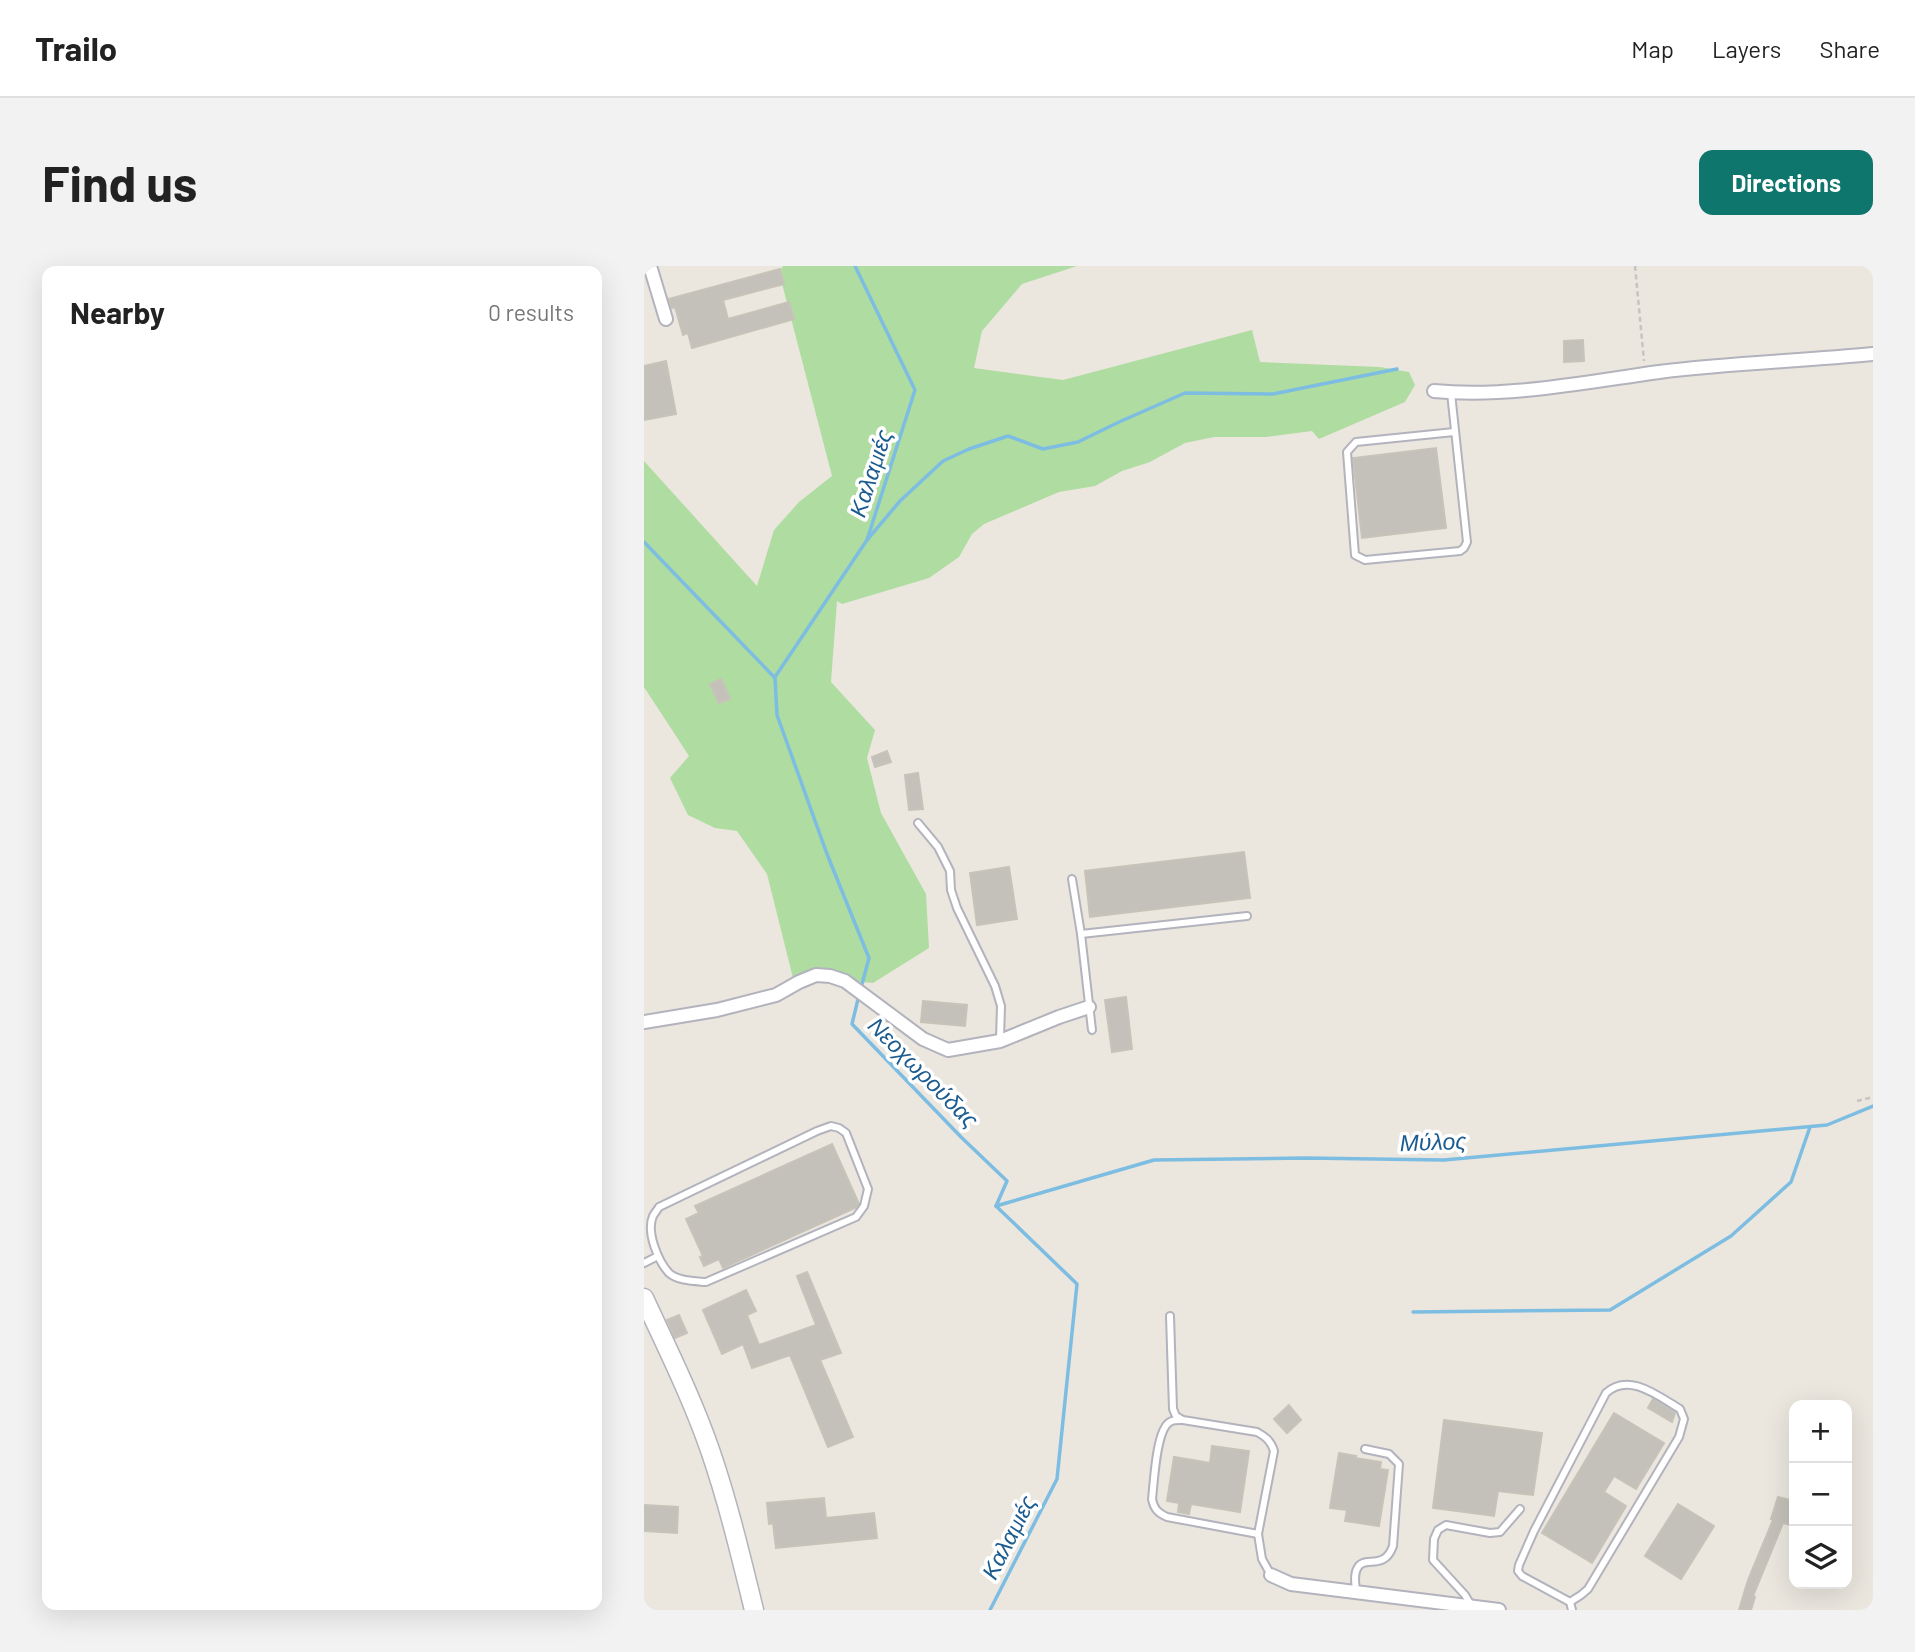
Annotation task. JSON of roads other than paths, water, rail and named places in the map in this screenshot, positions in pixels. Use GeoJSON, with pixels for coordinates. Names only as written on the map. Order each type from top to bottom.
{"type":"FeatureCollection","features":[{"type":"Feature","properties":{"kind":"street"},"geometry":{"type":"LineString","coordinates":[[650,266],[666,319]]}},
{"type":"Feature","properties":{"kind":"street"},"geometry":{"type":"LineString","coordinates":[[1434,391],[1496,392],[1645,374],[1873,354]]}},
{"type":"Feature","properties":{"kind":"street"},"geometry":{"type":"LineString","coordinates":[[644,1022],[717,1010],[776,995],[816,975],[830,976],[853,986],[923,1039],[948,1050],[1000,1041],[1089,1007]]}},
{"type":"Feature","properties":{"kind":"street"},"geometry":{"type":"LineString","coordinates":[[644,1298],[685,1387],[710,1451],[754,1610]]}},
{"type":"Feature","properties":{"kind":"street"},"geometry":{"type":"LineString","coordinates":[[1271,1575],[1291,1584],[1499,1610]]}},
{"type":"Feature","properties":{"kind":"lane"},"geometry":{"type":"LineString","coordinates":[[1451,392],[1467,542],[1464,548],[1460,551],[1366,560],[1355,555],[1347,452],[1351,446],[1356,442],[1454,432]]}},
{"type":"Feature","properties":{"kind":"lane"},"geometry":{"type":"LineString","coordinates":[[918,823],[938,847],[950,871],[951,890],[957,908],[995,986],[1001,1006],[1000,1041]]}},
{"type":"Feature","properties":{"kind":"lane"},"geometry":{"type":"LineString","coordinates":[[1072,879],[1092,1030]]}},
{"type":"Feature","properties":{"kind":"lane"},"geometry":{"type":"LineString","coordinates":[[1081,933],[1247,916]]}},
{"type":"Feature","properties":{"kind":"lane"},"geometry":{"type":"LineString","coordinates":[[831,1126],[846,1133],[868,1189],[864,1206],[856,1217],[706,1282],[683,1280],[670,1274],[658,1256],[651,1224],[659,1207],[817,1130],[831,1126]]}},
{"type":"Feature","properties":{"kind":"lane"},"geometry":{"type":"LineString","coordinates":[[644,1263],[658,1256]]}},
{"type":"Feature","properties":{"kind":"lane"},"geometry":{"type":"LineString","coordinates":[[1170,1316],[1173,1409],[1175,1416],[1183,1420]]}},
{"type":"Feature","properties":{"kind":"lane"},"geometry":{"type":"LineString","coordinates":[[1619,1385],[1643,1387],[1680,1409],[1684,1419],[1679,1437],[1588,1589],[1571,1606],[1522,1576],[1518,1571],[1519,1565],[1606,1393],[1619,1385]]}},
{"type":"Feature","properties":{"kind":"lane"},"geometry":{"type":"LineString","coordinates":[[1258,1534],[1167,1517],[1154,1507],[1152,1499],[1161,1433],[1167,1423],[1183,1420],[1257,1432],[1271,1443],[1274,1451],[1258,1534],[1262,1559],[1271,1575]]}},
{"type":"Feature","properties":{"kind":"lane"},"geometry":{"type":"LineString","coordinates":[[1356,1592],[1357,1567],[1362,1563],[1382,1561],[1390,1556],[1399,1464],[1389,1454],[1365,1449]]}},
{"type":"Feature","properties":{"kind":"lane"},"geometry":{"type":"LineString","coordinates":[[1472,1607],[1465,1595],[1433,1560],[1434,1539],[1438,1530],[1446,1525],[1490,1533],[1500,1532],[1520,1509]]}},
{"type":"Feature","properties":{"kind":"waterway","name":"Καλαμιές"},"geometry":{"type":"LineString","coordinates":[[775,677],[867,540],[915,390],[855,266]]}},
{"type":"Feature","properties":{"kind":"waterway"},"geometry":{"type":"LineString","coordinates":[[867,540],[900,501],[943,461],[1008,436],[1043,449],[1078,442],[1185,393],[1273,394],[1397,369]]}},
{"type":"Feature","properties":{"kind":"waterway","name":"Νεοχωρούδας"},"geometry":{"type":"LineString","coordinates":[[644,542],[775,678],[777,715],[827,854],[869,958],[861,988]]}},
{"type":"Feature","properties":{"kind":"waterway","name":"Νεοχωρούδας"},"geometry":{"type":"LineString","coordinates":[[859,995],[852,1024],[1007,1181],[996,1206],[1077,1284],[1057,1479],[990,1610]]}},
{"type":"Feature","properties":{"kind":"waterway","name":"Μύλος"},"geometry":{"type":"LineString","coordinates":[[996,1206],[1154,1160],[1444,1160],[1827,1125],[1873,1106]]}},
{"type":"Feature","properties":{"kind":"waterway"},"geometry":{"type":"LineString","coordinates":[[1413,1312],[1610,1310],[1731,1236],[1791,1182],[1810,1127]]}}]}
